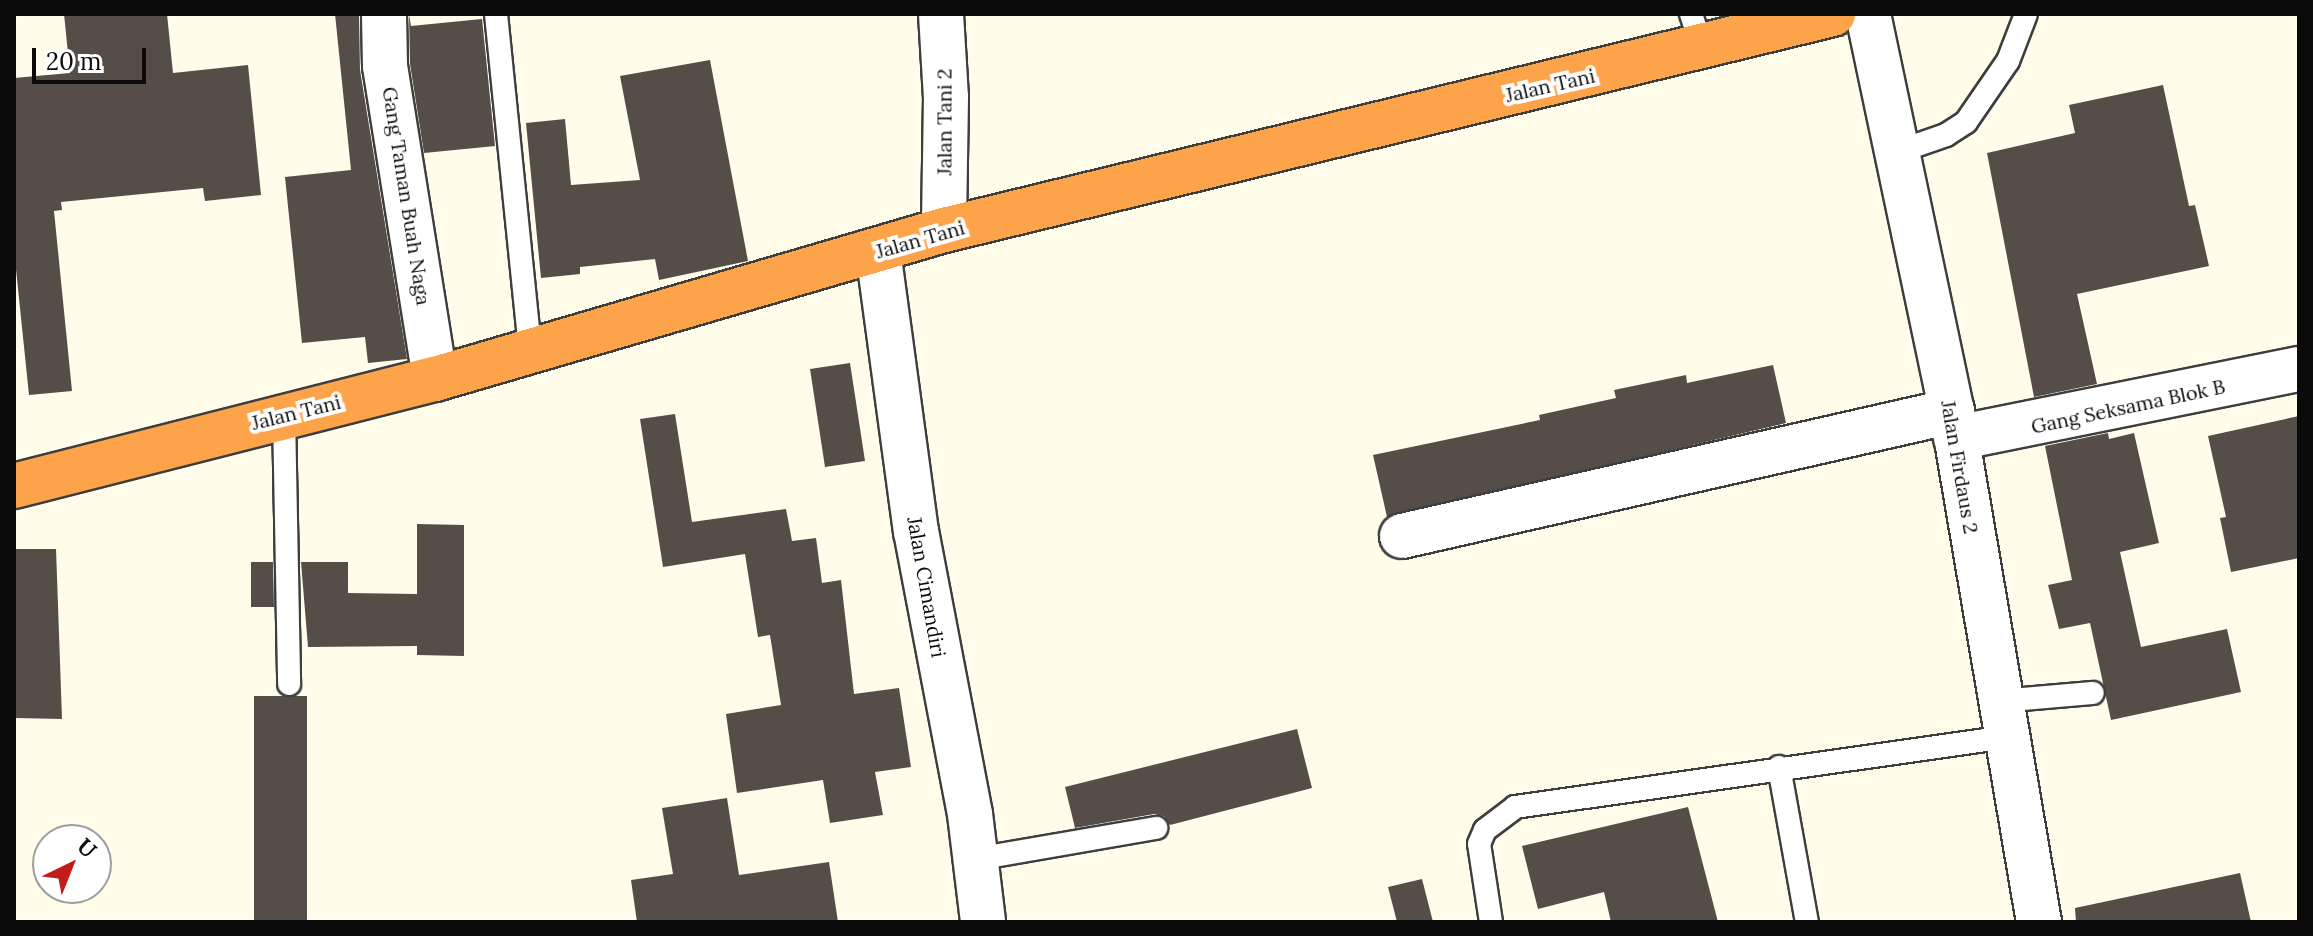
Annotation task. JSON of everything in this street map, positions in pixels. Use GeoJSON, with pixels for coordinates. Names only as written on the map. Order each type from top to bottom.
{"type":"FeatureCollection","features":[{"type":"Feature","properties":{"kind":"highway","name":"Jalan Tani"},"geometry":{"type":"LineString","coordinates":[[14,486],[435,379],[944,230],[1696,31],[1833,14]]}},
{"type":"Feature","properties":{"kind":"street","name":"Gang Taman Buah Naga"},"geometry":{"type":"LineString","coordinates":[[384,14],[385,66],[435,379]]}},
{"type":"Feature","properties":{"kind":"street","name":"Jalan Tani 2"},"geometry":{"type":"LineString","coordinates":[[941,14],[946,97],[944,230]]}},
{"type":"Feature","properties":{"kind":"street","name":"Jalan Firdaus 2"},"geometry":{"type":"LineString","coordinates":[[1868,14],[1954,424],[2039,922]]}},
{"type":"Feature","properties":{"kind":"street","name":"Jalan Cimandiri"},"geometry":{"type":"LineString","coordinates":[[878,251],[916,531],[976,859],[983,922]]}},
{"type":"Feature","properties":{"kind":"street","name":"Gang Seksama Blok B"},"geometry":{"type":"LineString","coordinates":[[1402,536],[1954,424],[2299,369]]}},
{"type":"Feature","properties":{"kind":"lane"},"geometry":{"type":"LineString","coordinates":[[496,14],[530,351]]}},
{"type":"Feature","properties":{"kind":"lane"},"geometry":{"type":"LineString","coordinates":[[1897,152],[1946,135],[1966,122],[2008,61],[2026,14]]}},
{"type":"Feature","properties":{"kind":"lane"},"geometry":{"type":"LineString","coordinates":[[284,415],[289,684]]}},
{"type":"Feature","properties":{"kind":"lane"},"geometry":{"type":"LineString","coordinates":[[1491,922],[1479,844],[1500,814],[1515,807],[1779,767],[2002,719],[2093,693]]}},
{"type":"Feature","properties":{"kind":"lane"},"geometry":{"type":"LineString","coordinates":[[1779,767],[1807,922]]}},
{"type":"Feature","properties":{"kind":"lane"},"geometry":{"type":"LineString","coordinates":[[976,859],[1156,828]]}},
{"type":"Feature","properties":{"kind":"building"},"geometry":{"type":"Polygon","coordinates":[[[64,14],[167,14],[173,73],[248,65],[261,195],[205,201],[203,188],[61,202],[62,210],[54,211],[72,391],[29,395],[14,250],[14,78],[70,73],[64,14]]]}},
{"type":"Feature","properties":{"kind":"building"},"geometry":{"type":"Polygon","coordinates":[[[335,14],[359,14],[360,70],[407,359],[368,363],[365,337],[302,343],[285,177],[351,170],[335,14]]]}},
{"type":"Feature","properties":{"kind":"building"},"geometry":{"type":"Polygon","coordinates":[[[409,14],[411,26],[482,19],[495,146],[424,153],[410,64],[409,14]]]}},
{"type":"Feature","properties":{"kind":"building"},"geometry":{"type":"Polygon","coordinates":[[[710,60],[748,261],[659,280],[655,259],[580,267],[580,274],[541,278],[526,123],[565,119],[571,185],[640,180],[620,76],[710,60]]]}},
{"type":"Feature","properties":{"kind":"building"},"geometry":{"type":"Polygon","coordinates":[[[2163,85],[2189,206],[2195,205],[2209,266],[2077,294],[2097,384],[2034,397],[1987,153],[2075,133],[2069,105],[2163,85]]]}},
{"type":"Feature","properties":{"kind":"building"},"geometry":{"type":"Polygon","coordinates":[[[850,363],[865,461],[825,467],[810,369],[850,363]]]}},
{"type":"Feature","properties":{"kind":"building"},"geometry":{"type":"Polygon","coordinates":[[[1773,365],[1786,423],[1387,517],[1373,455],[1540,420],[1539,415],[1616,398],[1614,390],[1686,375],[1687,383],[1773,365]]]}},
{"type":"Feature","properties":{"kind":"building"},"geometry":{"type":"Polygon","coordinates":[[[675,414],[692,522],[786,509],[792,541],[816,538],[822,583],[841,580],[854,694],[899,688],[911,767],[875,772],[883,815],[830,823],[823,780],[737,793],[726,714],[781,705],[770,635],[758,637],[745,554],[663,567],[640,419],[675,414]]]}},
{"type":"Feature","properties":{"kind":"building"},"geometry":{"type":"Polygon","coordinates":[[[2299,416],[2299,558],[2231,572],[2220,518],[2226,517],[2208,436],[2299,416]]]}},
{"type":"Feature","properties":{"kind":"building"},"geometry":{"type":"Polygon","coordinates":[[[2108,433],[2109,439],[2134,433],[2159,543],[2120,552],[2141,647],[2227,629],[2241,692],[2111,720],[2090,623],[2059,629],[2048,585],[2072,580],[2045,446],[2108,433]]]}},
{"type":"Feature","properties":{"kind":"building"},"geometry":{"type":"Polygon","coordinates":[[[417,524],[464,525],[464,656],[417,655],[417,646],[308,647],[301,562],[348,562],[348,593],[417,594],[417,524]]]}},
{"type":"Feature","properties":{"kind":"building"},"geometry":{"type":"Polygon","coordinates":[[[14,549],[56,549],[62,719],[14,718],[14,549]]]}},
{"type":"Feature","properties":{"kind":"building"},"geometry":{"type":"Polygon","coordinates":[[[251,562],[273,562],[274,607],[251,607],[251,562]]]}},
{"type":"Feature","properties":{"kind":"building"},"geometry":{"type":"Polygon","coordinates":[[[254,696],[307,696],[307,922],[254,922],[254,696]]]}},
{"type":"Feature","properties":{"kind":"building"},"geometry":{"type":"Polygon","coordinates":[[[1297,729],[1312,788],[1170,825],[1164,816],[1154,814],[1075,828],[1065,787],[1297,729]]]}},
{"type":"Feature","properties":{"kind":"building"},"geometry":{"type":"Polygon","coordinates":[[[727,798],[739,875],[829,862],[838,922],[637,922],[631,880],[673,874],[662,808],[727,798]]]}},
{"type":"Feature","properties":{"kind":"building"},"geometry":{"type":"Polygon","coordinates":[[[1688,807],[1718,922],[1611,922],[1604,892],[1538,909],[1522,846],[1688,807]]]}},
{"type":"Feature","properties":{"kind":"building"},"geometry":{"type":"Polygon","coordinates":[[[2240,873],[2251,922],[2076,922],[2075,908],[2240,873]]]}},
{"type":"Feature","properties":{"kind":"building"},"geometry":{"type":"Polygon","coordinates":[[[1422,879],[1433,922],[1397,922],[1388,887],[1422,879]]]}}]}
